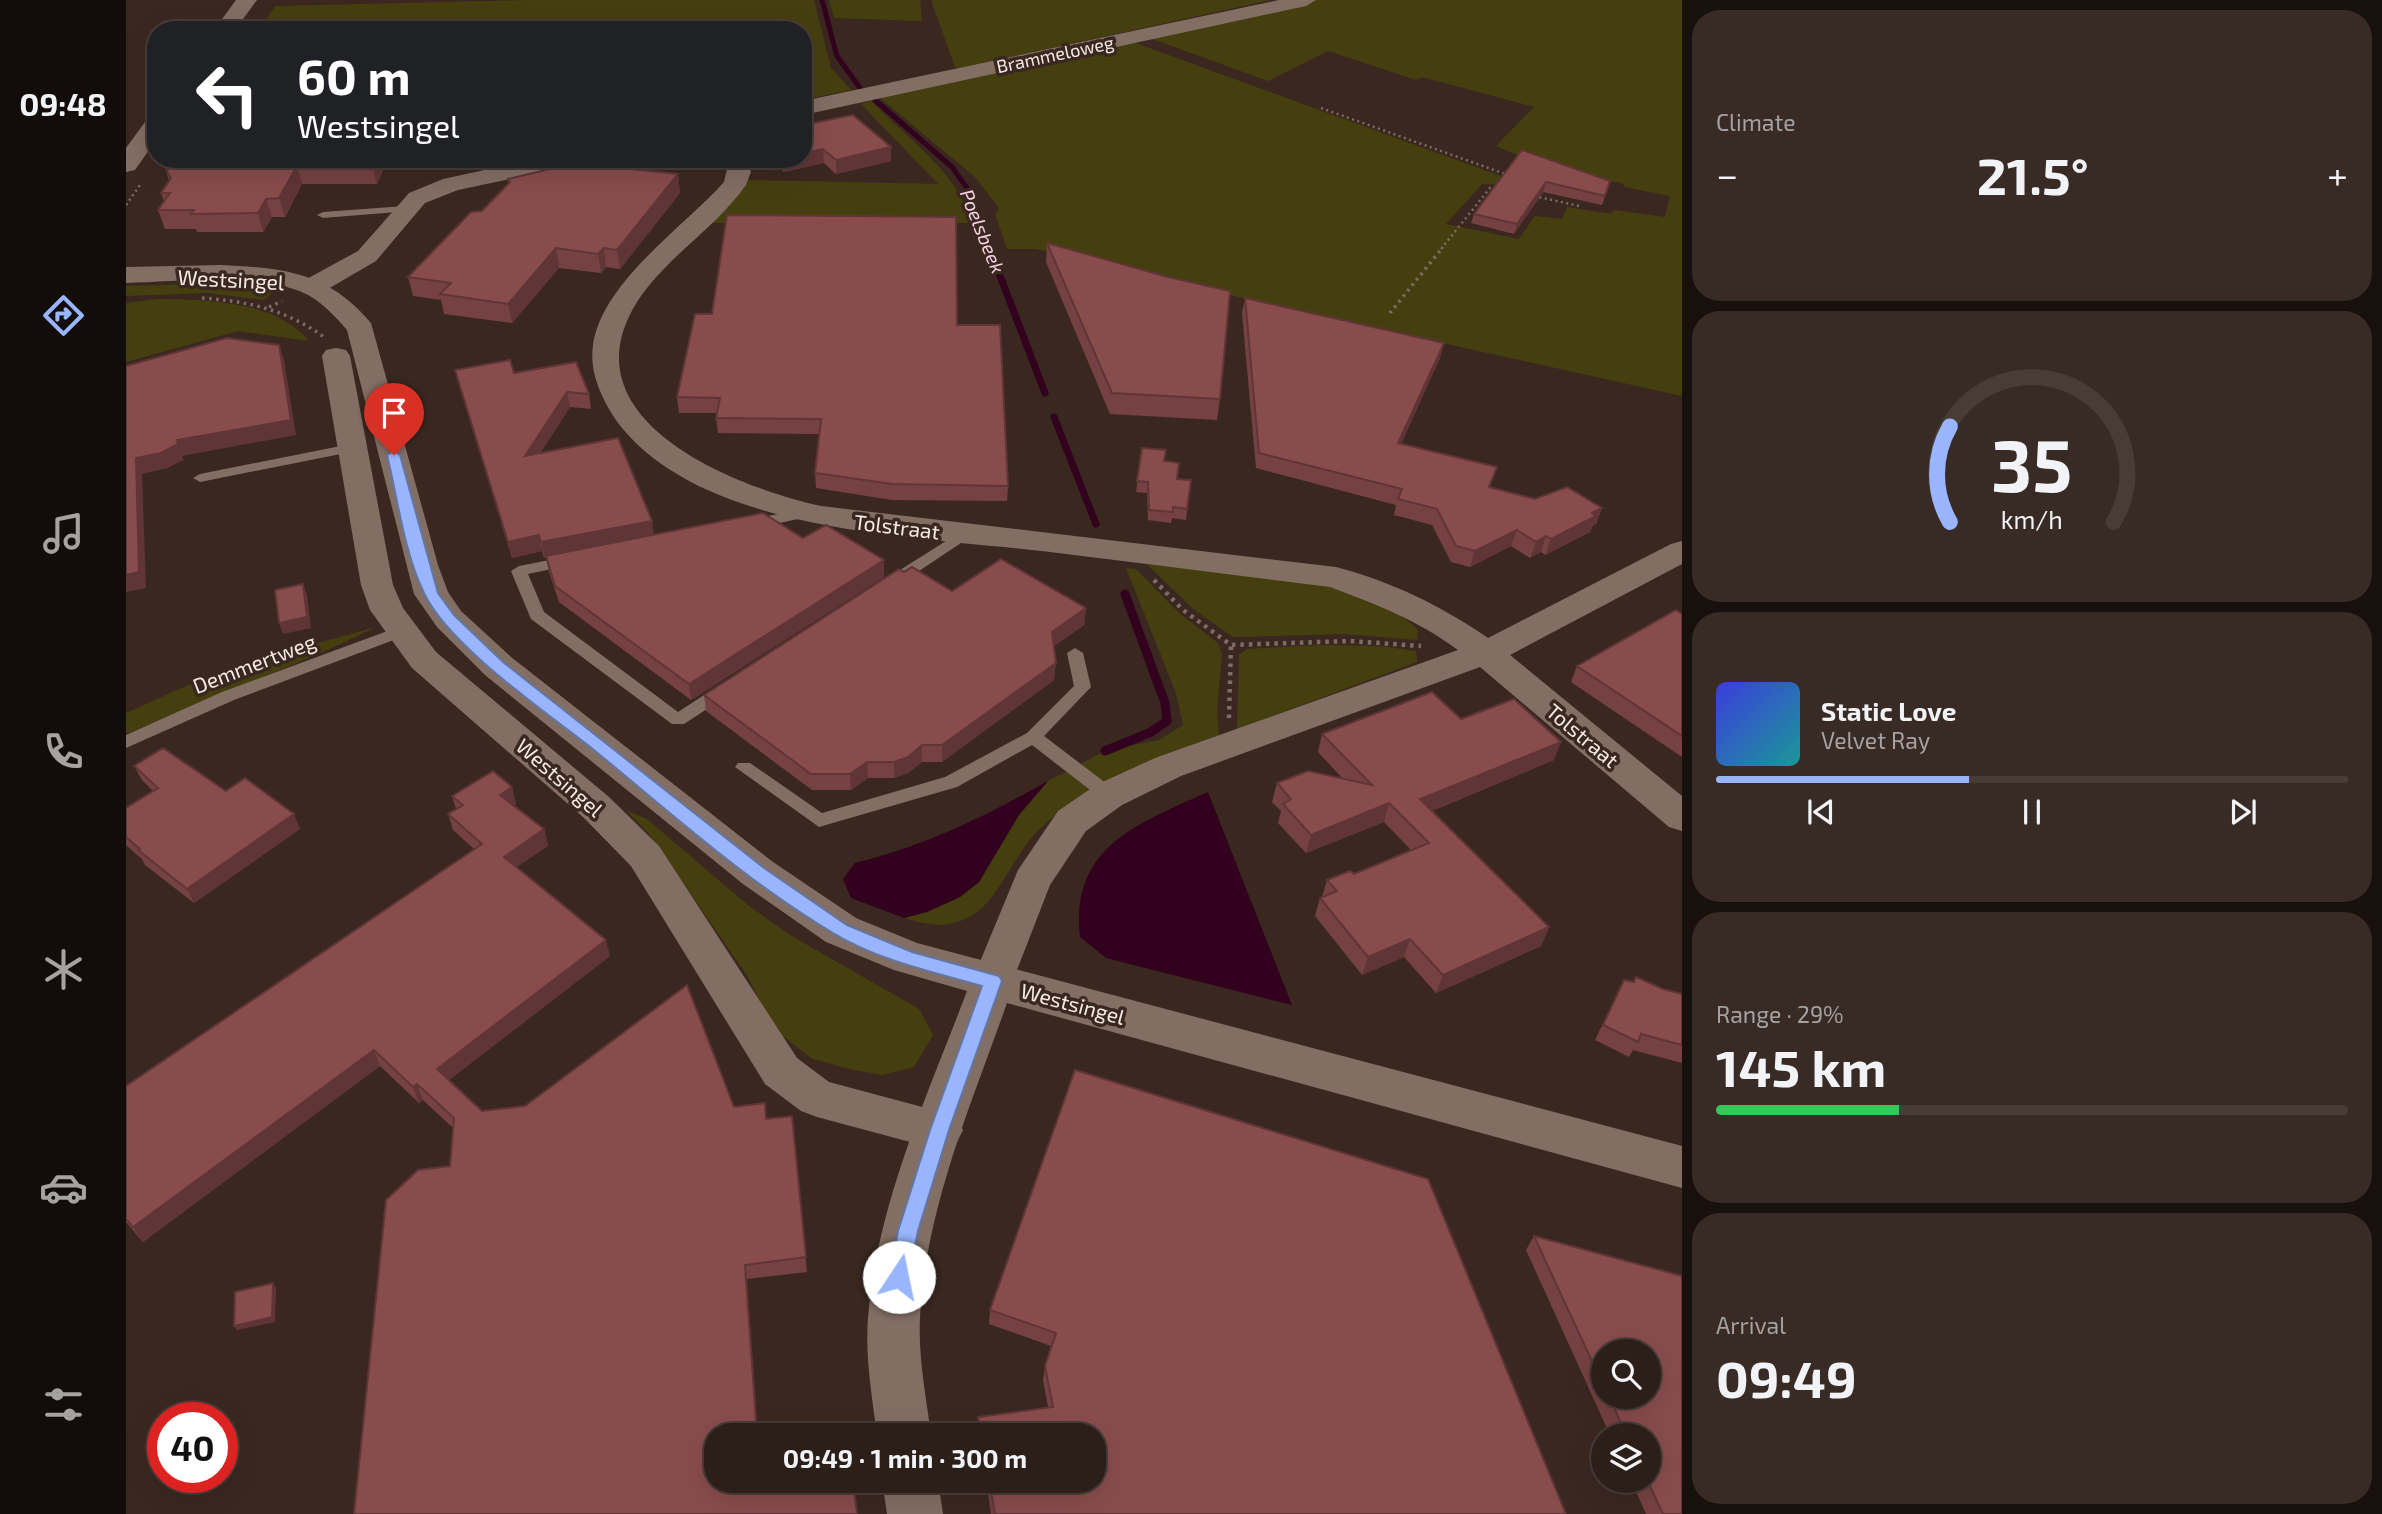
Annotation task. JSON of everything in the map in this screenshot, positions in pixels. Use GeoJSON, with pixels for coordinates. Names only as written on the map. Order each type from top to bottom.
{"type":"FeatureCollection","features":[{"type":"Feature","properties":{"kind":"main road"},"geometry":{"type":"LineString","coordinates":[[230,21],[247,0]]}},
{"type":"Feature","properties":{"kind":"main road"},"geometry":{"type":"LineString","coordinates":[[126,165],[147,136]]}},
{"type":"Feature","properties":{"kind":"main road","name":"Westsingel"},"geometry":{"type":"LineString","coordinates":[[126,275],[227,275],[266,278],[312,287],[346,311],[361,329],[421,565],[431,594],[449,619],[498,666],[556,713],[758,873],[841,930],[909,958],[1682,1167]]}},
{"type":"Feature","properties":{"kind":"main road"},"geometry":{"type":"LineString","coordinates":[[903,1423],[894,1320],[908,1231],[940,1130],[993,981]]}},
{"type":"Feature","properties":{"kind":"main road"},"geometry":{"type":"LineString","coordinates":[[912,1493],[915,1514]]}},
{"type":"Feature","properties":{"kind":"street","name":"Brammeloweg"},"geometry":{"type":"LineString","coordinates":[[812,106],[1306,0]]}},
{"type":"Feature","properties":{"kind":"street"},"geometry":{"type":"LineString","coordinates":[[312,287],[367,256],[417,198],[451,184],[528,168]]}},
{"type":"Feature","properties":{"kind":"street","name":"Tolstraat"},"geometry":{"type":"LineString","coordinates":[[739,168],[739,176],[734,185],[649,271],[613,321],[605,365],[614,396],[641,431],[676,460],[722,485],[807,513],[1336,577],[1404,603],[1445,624],[1485,653],[1682,817]]}},
{"type":"Feature","properties":{"kind":"street","name":"Westsingel"},"geometry":{"type":"LineString","coordinates":[[336,356],[377,585],[401,631],[424,660],[596,807],[645,856],[780,1071],[817,1098],[940,1130]]}},
{"type":"Feature","properties":{"kind":"street"},"geometry":{"type":"LineString","coordinates":[[993,981],[1032,881],[1072,821],[1109,795],[1168,767],[1485,653],[1535,630],[1682,551]]}},
{"type":"Feature","properties":{"kind":"lane"},"geometry":{"type":"LineString","coordinates":[[323,215],[405,209]]}},
{"type":"Feature","properties":{"kind":"lane"},"geometry":{"type":"LineString","coordinates":[[200,478],[352,448]]}},
{"type":"Feature","properties":{"kind":"lane"},"geometry":{"type":"LineString","coordinates":[[738,527],[807,513]]}},
{"type":"Feature","properties":{"kind":"lane"},"geometry":{"type":"LineString","coordinates":[[885,586],[965,534]]}},
{"type":"Feature","properties":{"kind":"lane"},"geometry":{"type":"LineString","coordinates":[[588,557],[519,571],[537,615],[678,720],[736,682]]}},
{"type":"Feature","properties":{"kind":"lane","name":"Demmertweg"},"geometry":{"type":"LineString","coordinates":[[126,742],[228,695],[401,631]]}},
{"type":"Feature","properties":{"kind":"lane"},"geometry":{"type":"LineString","coordinates":[[744,767],[819,820],[951,782],[1033,737],[1083,687],[1075,653]]}},
{"type":"Feature","properties":{"kind":"lane"},"geometry":{"type":"LineString","coordinates":[[1033,737],[1109,795]]}},
{"type":"Feature","properties":{"kind":"path"},"geometry":{"type":"LineString","coordinates":[[1321,108],[1518,179]]}},
{"type":"Feature","properties":{"kind":"path"},"geometry":{"type":"LineString","coordinates":[[1390,313],[1490,188],[1501,189]]}},
{"type":"Feature","properties":{"kind":"path"},"geometry":{"type":"LineString","coordinates":[[1525,190],[1534,196],[1579,206]]}},
{"type":"Feature","properties":{"kind":"path"},"geometry":{"type":"LineString","coordinates":[[197,297],[250,303],[292,316],[327,340],[336,356]]}},
{"type":"Feature","properties":{"kind":"path"},"geometry":{"type":"LineString","coordinates":[[1129,553],[1183,610],[1231,645],[1313,639],[1375,640],[1485,653]]}},
{"type":"Feature","properties":{"kind":"path"},"geometry":{"type":"LineString","coordinates":[[1228,746],[1231,645]]}},
{"type":"Feature","properties":{"kind":"shaded area"},"geometry":{"type":"Polygon","coordinates":[[[533,0],[814,0],[831,68],[851,90],[812,98],[812,21],[266,21],[275,6],[533,0]]]}},
{"type":"Feature","properties":{"kind":"shaded area"},"geometry":{"type":"Polygon","coordinates":[[[829,0],[920,0],[922,21],[834,18],[829,0]]]}},
{"type":"Feature","properties":{"kind":"shaded area"},"geometry":{"type":"Polygon","coordinates":[[[931,0],[1271,0],[960,68],[955,67],[931,0]]]}},
{"type":"Feature","properties":{"kind":"shaded area"},"geometry":{"type":"Polygon","coordinates":[[[1315,0],[1682,0],[1682,396],[1280,307],[1036,249],[1007,249],[995,214],[999,208],[975,177],[880,98],[1133,42],[1525,185],[1482,184],[1446,224],[1519,239],[1535,216],[1562,219],[1567,207],[1611,214],[1614,210],[1665,217],[1670,196],[1625,187],[1622,183],[1558,173],[1568,166],[1535,154],[1520,156],[1496,146],[1534,107],[1422,77],[1416,80],[1328,51],[1268,81],[1150,38],[1315,0]]]}},
{"type":"Feature","properties":{"kind":"shaded area"},"geometry":{"type":"Polygon","coordinates":[[[871,101],[943,172],[965,204],[973,223],[713,223],[745,186],[747,180],[938,184],[861,104],[871,101]]]}},
{"type":"Feature","properties":{"kind":"shaded area"},"geometry":{"type":"Polygon","coordinates":[[[197,284],[273,292],[264,300],[207,293],[126,296],[126,286],[197,284]]]}},
{"type":"Feature","properties":{"kind":"shaded area"},"geometry":{"type":"Polygon","coordinates":[[[158,299],[218,302],[259,310],[295,327],[309,341],[238,331],[126,362],[126,303],[158,299]]]}},
{"type":"Feature","properties":{"kind":"shaded area"},"geometry":{"type":"Polygon","coordinates":[[[1147,564],[1252,574],[1329,586],[1364,597],[1394,611],[1418,630],[1417,640],[1345,634],[1233,637],[1192,608],[1147,564]]]}},
{"type":"Feature","properties":{"kind":"shaded area"},"geometry":{"type":"Polygon","coordinates":[[[1126,568],[1136,569],[1179,613],[1218,643],[1222,654],[1217,710],[1219,735],[1119,775],[1074,801],[1033,836],[996,891],[980,910],[971,916],[954,923],[938,925],[904,918],[927,912],[960,897],[979,882],[1019,815],[1048,781],[1105,751],[1159,740],[1183,725],[1176,693],[1126,568]]]}},
{"type":"Feature","properties":{"kind":"shaded area"},"geometry":{"type":"Polygon","coordinates":[[[376,627],[330,649],[126,734],[126,713],[224,669],[376,627]]]}},
{"type":"Feature","properties":{"kind":"shaded area"},"geometry":{"type":"Polygon","coordinates":[[[1319,645],[1380,646],[1416,651],[1417,662],[1237,729],[1239,655],[1247,649],[1319,645]]]}},
{"type":"Feature","properties":{"kind":"shaded area"},"geometry":{"type":"Polygon","coordinates":[[[1048,781],[1019,815],[979,882],[960,897],[927,912],[904,918],[851,898],[843,879],[855,863],[907,848],[954,829],[1048,781]]]}},
{"type":"Feature","properties":{"kind":"shaded area"},"geometry":{"type":"Polygon","coordinates":[[[1208,792],[1292,1005],[1106,958],[1080,937],[1080,906],[1086,880],[1098,859],[1114,842],[1135,828],[1208,792]]]}},
{"type":"Feature","properties":{"kind":"shaded area"},"geometry":{"type":"Polygon","coordinates":[[[626,810],[647,819],[749,906],[790,935],[919,1009],[933,1035],[914,1067],[882,1075],[849,1069],[811,1058],[774,1029],[748,977],[650,835],[626,810]]]}},
{"type":"Feature","properties":{"kind":"building"},"geometry":{"type":"Polygon","coordinates":[[[853,115],[891,147],[836,160],[823,149],[812,151],[812,123],[853,115]]]}},
{"type":"Feature","properties":{"kind":"building"},"geometry":{"type":"Polygon","coordinates":[[[1522,150],[1610,181],[1605,196],[1546,182],[1517,224],[1474,214],[1522,150]]]}},
{"type":"Feature","properties":{"kind":"building"},"geometry":{"type":"Polygon","coordinates":[[[296,168],[279,198],[266,199],[258,213],[191,214],[194,210],[158,210],[170,193],[161,193],[171,178],[166,170],[296,168]]]}},
{"type":"Feature","properties":{"kind":"building"},"geometry":{"type":"Polygon","coordinates":[[[554,168],[631,168],[678,174],[617,250],[604,248],[598,254],[556,248],[508,304],[440,294],[451,283],[408,277],[471,212],[482,211],[510,182],[508,179],[554,168]]]}},
{"type":"Feature","properties":{"kind":"building"},"geometry":{"type":"Polygon","coordinates":[[[727,215],[956,217],[957,325],[1000,325],[1008,486],[892,484],[815,473],[821,419],[716,418],[720,398],[677,397],[695,314],[712,314],[727,215]]]}},
{"type":"Feature","properties":{"kind":"building"},"geometry":{"type":"Polygon","coordinates":[[[1047,243],[1168,277],[1230,291],[1220,399],[1112,393],[1047,243]]]}},
{"type":"Feature","properties":{"kind":"building"},"geometry":{"type":"Polygon","coordinates":[[[1245,298],[1444,343],[1398,443],[1497,467],[1489,487],[1535,499],[1567,487],[1602,508],[1592,513],[1596,516],[1551,539],[1546,536],[1536,542],[1517,530],[1475,551],[1456,546],[1437,509],[1398,499],[1402,489],[1259,453],[1245,298]]]}},
{"type":"Feature","properties":{"kind":"building"},"geometry":{"type":"Polygon","coordinates":[[[227,338],[279,345],[291,420],[177,440],[178,444],[161,453],[136,458],[139,572],[126,575],[126,366],[227,338]]]}},
{"type":"Feature","properties":{"kind":"building"},"geometry":{"type":"Polygon","coordinates":[[[510,360],[514,373],[576,362],[589,394],[567,392],[525,456],[618,438],[652,521],[541,542],[539,535],[508,542],[455,370],[510,360]]]}},
{"type":"Feature","properties":{"kind":"building"},"geometry":{"type":"Polygon","coordinates":[[[1142,448],[1166,450],[1164,461],[1179,463],[1177,479],[1191,480],[1187,509],[1173,507],[1173,512],[1149,510],[1148,482],[1137,481],[1142,448]]]}},
{"type":"Feature","properties":{"kind":"building"},"geometry":{"type":"Polygon","coordinates":[[[763,513],[803,538],[826,525],[884,560],[689,684],[555,586],[546,556],[763,513]]]}},
{"type":"Feature","properties":{"kind":"building"},"geometry":{"type":"Polygon","coordinates":[[[1001,559],[1086,608],[1052,632],[1056,663],[942,745],[922,745],[908,757],[894,762],[867,762],[850,774],[811,774],[704,695],[899,569],[904,572],[912,567],[952,591],[1001,559]]]}},
{"type":"Feature","properties":{"kind":"building"},"geometry":{"type":"Polygon","coordinates":[[[303,584],[307,617],[279,623],[275,590],[303,584]]]}},
{"type":"Feature","properties":{"kind":"building"},"geometry":{"type":"Polygon","coordinates":[[[1676,610],[1682,614],[1682,736],[1577,666],[1676,610]]]}},
{"type":"Feature","properties":{"kind":"building"},"geometry":{"type":"Polygon","coordinates":[[[1432,692],[1461,719],[1514,699],[1561,742],[1420,799],[1549,927],[1443,975],[1410,939],[1368,957],[1320,898],[1337,891],[1327,880],[1350,871],[1354,874],[1429,843],[1389,803],[1311,835],[1283,804],[1291,799],[1277,783],[1308,771],[1372,785],[1322,734],[1432,692]]]}},
{"type":"Feature","properties":{"kind":"building"},"geometry":{"type":"Polygon","coordinates":[[[163,748],[226,791],[245,778],[294,814],[187,889],[138,850],[140,849],[126,837],[126,808],[158,788],[134,766],[163,748]]]}},
{"type":"Feature","properties":{"kind":"building"},"geometry":{"type":"Polygon","coordinates":[[[493,771],[512,787],[500,795],[544,829],[504,857],[606,940],[437,1069],[482,1111],[525,1106],[687,985],[734,1107],[765,1103],[766,1119],[792,1116],[806,1257],[745,1265],[756,1423],[704,1423],[704,1493],[855,1493],[857,1514],[354,1514],[386,1200],[418,1170],[450,1166],[454,1118],[417,1084],[413,1087],[374,1050],[133,1227],[126,1219],[126,1086],[482,844],[448,814],[463,805],[452,796],[493,771]]]}},
{"type":"Feature","properties":{"kind":"building"},"geometry":{"type":"Polygon","coordinates":[[[1636,977],[1682,994],[1682,1045],[1641,1034],[1638,1042],[1603,1025],[1624,980],[1634,982],[1636,977]]]}},
{"type":"Feature","properties":{"kind":"building"},"geometry":{"type":"Polygon","coordinates":[[[1075,1070],[1428,1179],[1566,1514],[995,1514],[991,1493],[1106,1493],[1106,1423],[979,1423],[978,1417],[1053,1407],[1045,1366],[1056,1333],[990,1310],[1075,1070]]]}},
{"type":"Feature","properties":{"kind":"building"},"geometry":{"type":"Polygon","coordinates":[[[1534,1236],[1682,1276],[1682,1514],[1663,1514],[1653,1493],[1661,1493],[1661,1423],[1621,1423],[1615,1409],[1661,1409],[1661,1339],[1591,1339],[1591,1359],[1534,1236]]]}},
{"type":"Feature","properties":{"kind":"building"},"geometry":{"type":"Polygon","coordinates":[[[273,1283],[272,1317],[234,1326],[235,1292],[273,1283]]]}},
{"type":"Feature","properties":{"kind":"waterway","name":"Poelsbeek"},"geometry":{"type":"LineString","coordinates":[[822,0],[837,56],[860,88]]}},
{"type":"Feature","properties":{"kind":"waterway","name":"Poelsbeek"},"geometry":{"type":"LineString","coordinates":[[875,100],[952,167],[967,188],[990,249]]}},
{"type":"Feature","properties":{"kind":"waterway","name":"Poelsbeek"},"geometry":{"type":"LineString","coordinates":[[989,247],[1045,393]]}},
{"type":"Feature","properties":{"kind":"waterway","name":"Poelsbeek"},"geometry":{"type":"LineString","coordinates":[[1054,417],[1096,524]]}},
{"type":"Feature","properties":{"kind":"waterway","name":"Poelsbeek"},"geometry":{"type":"LineString","coordinates":[[1105,751],[1151,732],[1167,721],[1165,703],[1125,594]]}},
{"type":"Feature","properties":{"kind":"route"},"geometry":{"type":"LineString","coordinates":[[394,455],[421,565],[431,594],[449,619],[498,666],[758,873],[841,930],[909,958],[993,981],[940,1130],[908,1231],[899,1277]]}}]}
